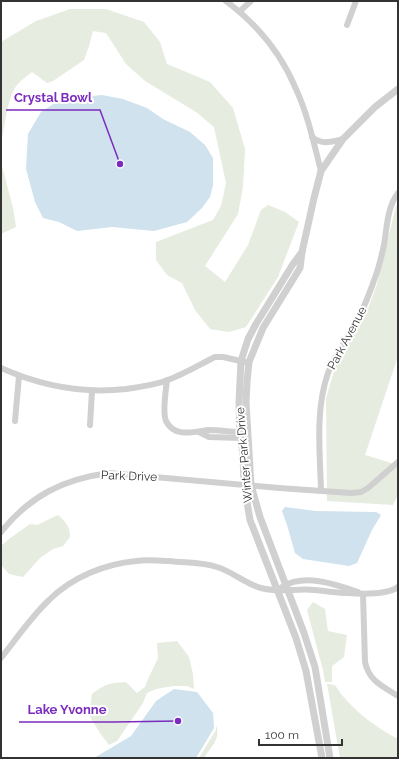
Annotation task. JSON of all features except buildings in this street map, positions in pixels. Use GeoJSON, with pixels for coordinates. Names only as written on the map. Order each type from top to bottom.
{"type":"FeatureCollection","features":[{"type":"Feature","properties":{"kind":"street"},"geometry":{"type":"LineString","coordinates":[[226,1],[240,11],[258,29],[273,47],[287,70],[297,89],[321,171]]}},
{"type":"Feature","properties":{"kind":"street"},"geometry":{"type":"LineString","coordinates":[[240,11],[251,1]]}},
{"type":"Feature","properties":{"kind":"street"},"geometry":{"type":"LineString","coordinates":[[347,25],[356,1]]}},
{"type":"Feature","properties":{"kind":"street","name":"Winter Park Drive"},"geometry":{"type":"LineString","coordinates":[[330,758],[315,667],[304,633],[247,484],[246,402],[249,362],[263,328],[300,268],[302,252],[321,171],[343,139],[375,108],[398,89]]}},
{"type":"Feature","properties":{"kind":"street"},"geometry":{"type":"LineString","coordinates":[[312,137],[317,141],[323,142],[332,142],[343,139]]}},
{"type":"Feature","properties":{"kind":"street","name":"Park Avenue"},"geometry":{"type":"LineString","coordinates":[[321,490],[320,412],[323,391],[328,372],[335,357],[355,325],[368,297],[384,248],[390,209],[398,193]]}},
{"type":"Feature","properties":{"kind":"street","name":"Winter Park Drive"},"geometry":{"type":"LineString","coordinates":[[302,252],[293,264],[248,338],[241,361],[239,402],[240,435],[247,484],[250,520],[296,638],[306,671],[322,758]]}},
{"type":"Feature","properties":{"kind":"street"},"geometry":{"type":"LineString","coordinates":[[1,368],[46,385],[92,391],[141,387],[167,380],[215,357],[249,362]]}},
{"type":"Feature","properties":{"kind":"street"},"geometry":{"type":"LineString","coordinates":[[15,421],[19,376]]}},
{"type":"Feature","properties":{"kind":"street"},"geometry":{"type":"LineString","coordinates":[[167,380],[165,414],[166,421],[172,429],[185,433],[209,430],[240,435]]}},
{"type":"Feature","properties":{"kind":"street"},"geometry":{"type":"LineString","coordinates":[[90,425],[92,391]]}},
{"type":"Feature","properties":{"kind":"street"},"geometry":{"type":"LineString","coordinates":[[247,484],[361,492],[368,488],[398,462]]}},
{"type":"Feature","properties":{"kind":"street","name":"Park Drive"},"geometry":{"type":"LineString","coordinates":[[1,532],[18,513],[45,492],[69,481],[89,476],[109,473],[247,484]]}},
{"type":"Feature","properties":{"kind":"street"},"geometry":{"type":"LineString","coordinates":[[1,658],[34,616],[50,599],[66,587],[97,569],[137,560],[200,564],[216,567],[231,572],[258,587],[268,590],[287,588],[314,589],[334,593],[363,594],[390,591],[398,587]]}},
{"type":"Feature","properties":{"kind":"street"},"geometry":{"type":"LineString","coordinates":[[287,588],[294,581],[317,581],[336,585],[363,594]]}},
{"type":"Feature","properties":{"kind":"street"},"geometry":{"type":"LineString","coordinates":[[314,589],[317,581]]}},
{"type":"Feature","properties":{"kind":"street"},"geometry":{"type":"LineString","coordinates":[[363,594],[365,662],[367,671],[372,678],[398,696]]}},
{"type":"Feature","properties":{"kind":"shaded area"},"geometry":{"type":"Polygon","coordinates":[[[70,9],[106,9],[144,22],[160,42],[167,64],[210,82],[233,108],[245,149],[243,187],[238,214],[205,266],[225,282],[248,245],[261,210],[268,205],[285,212],[299,222],[278,277],[246,327],[229,332],[210,329],[195,310],[182,283],[167,275],[156,260],[156,242],[213,220],[221,206],[226,183],[214,127],[196,112],[145,81],[126,64],[106,33],[93,31],[84,60],[53,81],[47,83],[32,72],[19,83],[11,97],[1,143],[1,42],[36,21],[70,9]]]}},
{"type":"Feature","properties":{"kind":"shaded area"},"geometry":{"type":"Polygon","coordinates":[[[1,162],[13,208],[16,227],[1,234],[1,162]]]}},
{"type":"Feature","properties":{"kind":"shaded area"},"geometry":{"type":"Polygon","coordinates":[[[398,203],[398,356],[365,455],[398,465],[398,494],[393,505],[327,501],[326,398],[336,365],[368,309],[377,284],[398,203]]]}},
{"type":"Feature","properties":{"kind":"shaded area"},"geometry":{"type":"Polygon","coordinates":[[[58,515],[67,525],[70,533],[70,537],[63,546],[53,549],[40,558],[23,577],[9,574],[1,565],[1,546],[30,524],[37,525],[58,515]]]}},
{"type":"Feature","properties":{"kind":"shaded area"},"geometry":{"type":"Polygon","coordinates":[[[313,602],[325,609],[328,631],[347,635],[344,657],[332,666],[332,682],[325,682],[307,610],[313,602]]]}},
{"type":"Feature","properties":{"kind":"shaded area"},"geometry":{"type":"Polygon","coordinates":[[[177,641],[189,657],[193,674],[194,689],[187,686],[173,686],[156,689],[147,693],[143,703],[117,741],[109,745],[89,715],[92,694],[108,685],[126,682],[137,693],[145,687],[158,658],[157,643],[177,641]]]}},
{"type":"Feature","properties":{"kind":"shaded area"},"geometry":{"type":"Polygon","coordinates":[[[327,684],[335,685],[347,701],[363,716],[380,729],[398,739],[398,758],[340,758],[327,684]]]}},
{"type":"Feature","properties":{"kind":"shaded area"},"geometry":{"type":"Polygon","coordinates":[[[216,725],[217,735],[214,743],[204,758],[199,758],[216,730],[216,725]]]}},
{"type":"Feature","properties":{"kind":"water"},"geometry":{"type":"Polygon","coordinates":[[[102,95],[123,99],[147,108],[163,119],[190,132],[205,145],[213,158],[213,185],[210,197],[202,208],[187,222],[154,231],[112,227],[77,231],[59,222],[43,218],[35,202],[26,169],[28,134],[41,112],[61,99],[102,95]]]}},
{"type":"Feature","properties":{"kind":"water"},"geometry":{"type":"Polygon","coordinates":[[[285,507],[316,511],[376,512],[381,515],[372,530],[357,563],[349,566],[303,559],[295,553],[282,511],[285,507]]]}},
{"type":"Feature","properties":{"kind":"water"},"geometry":{"type":"Polygon","coordinates":[[[174,689],[197,692],[213,713],[214,728],[196,758],[94,758],[131,736],[156,701],[174,689]]]}},
{"type":"Feature","properties":{"kind":"place","name":"Crystal Bowl"},"geometry":{"type":"Point","coordinates":[120,164]}},
{"type":"Feature","properties":{"kind":"place","name":"Lake Yvonne"},"geometry":{"type":"Point","coordinates":[178,721]}}]}
